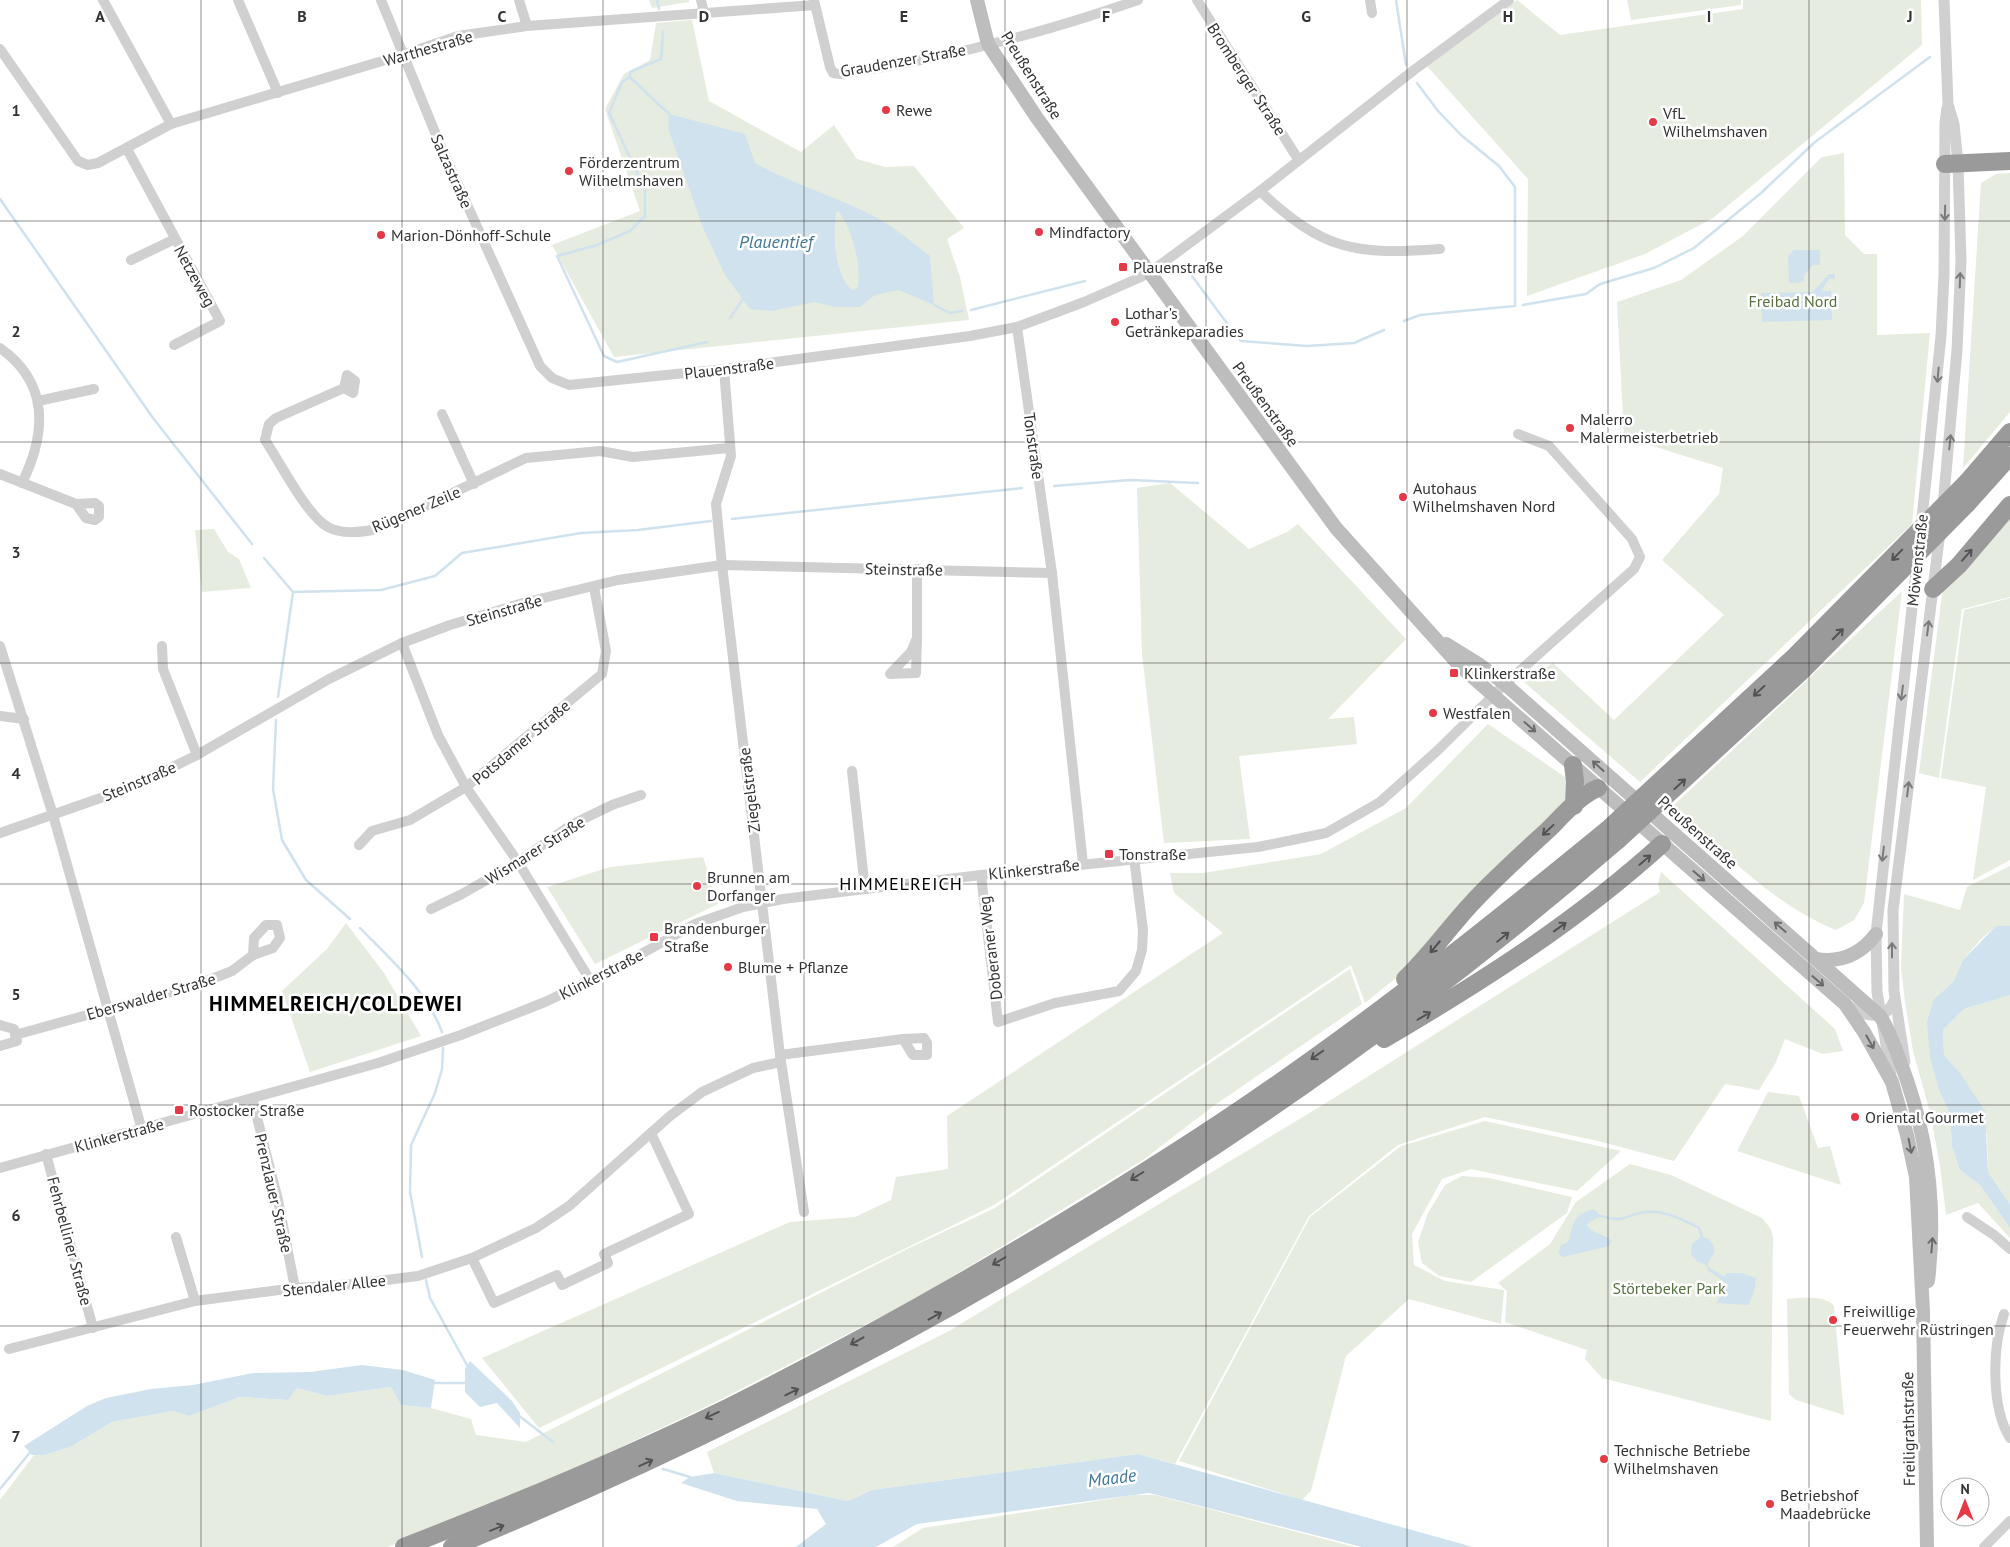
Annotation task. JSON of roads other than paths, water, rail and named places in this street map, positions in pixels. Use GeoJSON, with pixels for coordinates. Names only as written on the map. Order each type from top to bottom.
{"type":"FeatureCollection","features":[{"type":"Feature","properties":{"kind":"highway"},"geometry":{"type":"LineString","coordinates":[[1952,164],[2010,161]]}},
{"type":"Feature","properties":{"kind":"highway"},"geometry":{"type":"LineString","coordinates":[[452,1547],[625,1472],[733,1422],[844,1366],[935,1316],[1162,1179],[1349,1052],[1458,973],[1553,896],[1967,482],[2010,432]]}},
{"type":"Feature","properties":{"kind":"highway"},"geometry":{"type":"LineString","coordinates":[[404,1547],[510,1506],[717,1412],[918,1308],[1019,1250],[1178,1150],[1357,1026],[1612,835],[1804,669],[1967,504],[2010,456]]}},
{"type":"Feature","properties":{"kind":"highway"},"geometry":{"type":"LineString","coordinates":[[1933,589],[1959,565],[2010,505]]}},
{"type":"Feature","properties":{"kind":"highway"},"geometry":{"type":"LineString","coordinates":[[1573,765],[1576,781],[1574,806]]}},
{"type":"Feature","properties":{"kind":"highway"},"geometry":{"type":"LineString","coordinates":[[1357,1026],[1372,1007],[1421,964],[1470,904],[1589,792],[1598,788]]}},
{"type":"Feature","properties":{"kind":"highway"},"geometry":{"type":"LineString","coordinates":[[1349,1052],[1376,1044],[1505,966],[1599,898],[1662,844]]}},
{"type":"Feature","properties":{"kind":"main road","name":"Preußenstraße"},"geometry":{"type":"LineString","coordinates":[[977,0],[988,44],[1037,118],[1336,528],[1460,666],[1845,1004],[1864,1032],[1892,1082]]}},
{"type":"Feature","properties":{"kind":"main road","name":"Preußenstraße"},"geometry":{"type":"LineString","coordinates":[[1435,638],[1480,665],[1505,684],[1880,1016],[1907,1078]]}},
{"type":"Feature","properties":{"kind":"main road"},"geometry":{"type":"LineString","coordinates":[[1598,788],[1619,785]]}},
{"type":"Feature","properties":{"kind":"main road"},"geometry":{"type":"LineString","coordinates":[[1662,844],[1666,826]]}},
{"type":"Feature","properties":{"kind":"main road"},"geometry":{"type":"LineString","coordinates":[[1816,960],[1838,960],[1850,956],[1864,947],[1876,934]]}},
{"type":"Feature","properties":{"kind":"main road","name":"Freiligrathstraße"},"geometry":{"type":"LineString","coordinates":[[1907,1078],[1924,1146],[1932,1195],[1933,1240],[1923,1311]]}},
{"type":"Feature","properties":{"kind":"main road","name":"Freiligrathstraße"},"geometry":{"type":"LineString","coordinates":[[1892,1082],[1907,1135],[1916,1177],[1919,1208],[1923,1311],[1927,1547]]}},
{"type":"Feature","properties":{"kind":"street"},"geometry":{"type":"LineString","coordinates":[[102,0],[171,124]]}},
{"type":"Feature","properties":{"kind":"street"},"geometry":{"type":"LineString","coordinates":[[238,0],[278,93]]}},
{"type":"Feature","properties":{"kind":"street","name":"Salzastraße"},"geometry":{"type":"LineString","coordinates":[[381,0],[441,147],[540,366]]}},
{"type":"Feature","properties":{"kind":"street"},"geometry":{"type":"LineString","coordinates":[[519,0],[528,26]]}},
{"type":"Feature","properties":{"kind":"street"},"geometry":{"type":"LineString","coordinates":[[701,0],[704,13]]}},
{"type":"Feature","properties":{"kind":"street"},"geometry":{"type":"LineString","coordinates":[[988,44],[1138,0]]}},
{"type":"Feature","properties":{"kind":"street","name":"Bromberger Straße"},"geometry":{"type":"LineString","coordinates":[[1197,0],[1298,159]]}},
{"type":"Feature","properties":{"kind":"street"},"geometry":{"type":"LineString","coordinates":[[1370,0],[1372,13]]}},
{"type":"Feature","properties":{"kind":"street","name":"Plauenstraße"},"geometry":{"type":"LineString","coordinates":[[540,366],[552,378],[569,385],[724,369],[970,336],[1017,327],[1084,302],[1150,272],[1260,191],[1298,159],[1414,70],[1509,0]]}},
{"type":"Feature","properties":{"kind":"street","name":"Möwenstraße"},"geometry":{"type":"LineString","coordinates":[[1892,1082],[1880,1016],[1876,968],[1876,934],[1936,400],[1954,124],[1948,104],[1944,0]]}},
{"type":"Feature","properties":{"kind":"street","name":"Warthestraße"},"geometry":{"type":"LineString","coordinates":[[0,49],[78,161],[88,165],[98,163],[127,149],[171,124],[403,55],[458,36],[528,26],[704,13],[815,2]]}},
{"type":"Feature","properties":{"kind":"street","name":"Graudenzer Straße"},"geometry":{"type":"LineString","coordinates":[[815,2],[832,73],[869,70],[988,44]]}},
{"type":"Feature","properties":{"kind":"street","name":"Netzeweg"},"geometry":{"type":"LineString","coordinates":[[127,149],[220,321],[174,345]]}},
{"type":"Feature","properties":{"kind":"street","name":"Möwenstraße"},"geometry":{"type":"LineString","coordinates":[[1907,1078],[1895,999],[1892,946],[1895,892],[1951,432],[1961,260],[1952,164]]}},
{"type":"Feature","properties":{"kind":"street"},"geometry":{"type":"LineString","coordinates":[[1260,191],[1284,213],[1324,239],[1359,250],[1392,252],[1440,249]]}},
{"type":"Feature","properties":{"kind":"street","name":"Netzeweg"},"geometry":{"type":"LineString","coordinates":[[131,260],[175,239]]}},
{"type":"Feature","properties":{"kind":"street","name":"Tonstraße"},"geometry":{"type":"LineString","coordinates":[[1017,327],[1052,573],[1083,864]]}},
{"type":"Feature","properties":{"kind":"street"},"geometry":{"type":"LineString","coordinates":[[0,348],[13,357],[28,377],[38,401],[40,418],[38,444],[22,483]]}},
{"type":"Feature","properties":{"kind":"street","name":"Ziegelstraße"},"geometry":{"type":"LineString","coordinates":[[724,369],[731,456],[716,504],[780,1058],[804,1212]]}},
{"type":"Feature","properties":{"kind":"street","name":"Rügener Zeile"},"geometry":{"type":"LineString","coordinates":[[344,388],[276,418],[269,424],[266,440],[316,519],[330,528],[358,532],[377,529],[526,458],[600,451],[633,457],[729,448]]}},
{"type":"Feature","properties":{"kind":"street"},"geometry":{"type":"LineString","coordinates":[[38,401],[94,389]]}},
{"type":"Feature","properties":{"kind":"street","name":"Rügener Zeile"},"geometry":{"type":"LineString","coordinates":[[442,414],[474,484]]}},
{"type":"Feature","properties":{"kind":"street","name":"Klinkerstraße"},"geometry":{"type":"LineString","coordinates":[[0,1168],[378,1063],[510,1018],[590,980],[695,924],[762,902],[1134,858],[1258,847],[1287,843],[1326,833],[1380,802],[1437,751],[1493,695],[1634,569],[1640,557],[1632,540],[1549,446],[1518,434]]}},
{"type":"Feature","properties":{"kind":"street"},"geometry":{"type":"LineString","coordinates":[[0,474],[76,504]]}},
{"type":"Feature","properties":{"kind":"street","name":"Steinstraße"},"geometry":{"type":"LineString","coordinates":[[0,833],[132,787],[196,756],[329,679],[402,644],[450,625],[514,606],[618,580],[722,565],[917,568],[1052,573]]}},
{"type":"Feature","properties":{"kind":"street"},"geometry":{"type":"LineString","coordinates":[[917,568],[917,638]]}},
{"type":"Feature","properties":{"kind":"street","name":"Potsdamer Straße"},"geometry":{"type":"LineString","coordinates":[[359,844],[372,831],[410,820],[466,787],[602,674],[606,651],[594,587]]}},
{"type":"Feature","properties":{"kind":"street"},"geometry":{"type":"LineString","coordinates":[[402,644],[438,735],[466,787],[518,862],[590,980]]}},
{"type":"Feature","properties":{"kind":"street"},"geometry":{"type":"LineString","coordinates":[[0,646],[53,815],[142,1130]]}},
{"type":"Feature","properties":{"kind":"street"},"geometry":{"type":"LineString","coordinates":[[162,646],[163,669],[196,756]]}},
{"type":"Feature","properties":{"kind":"street"},"geometry":{"type":"LineString","coordinates":[[0,716],[24,719]]}},
{"type":"Feature","properties":{"kind":"street"},"geometry":{"type":"LineString","coordinates":[[852,772],[865,889]]}},
{"type":"Feature","properties":{"kind":"street","name":"Wismarer Straße"},"geometry":{"type":"LineString","coordinates":[[431,909],[462,894],[518,862],[570,825],[612,805],[641,795]]}},
{"type":"Feature","properties":{"kind":"street","name":"Doberaner Weg"},"geometry":{"type":"LineString","coordinates":[[981,875],[998,1022],[1055,1003],[1119,991],[1132,976],[1136,971],[1142,950],[1143,930],[1134,858]]}},
{"type":"Feature","properties":{"kind":"street","name":"Eberswalder Straße"},"geometry":{"type":"LineString","coordinates":[[0,1046],[17,1041],[15,1035],[200,984],[232,971],[253,956]]}},
{"type":"Feature","properties":{"kind":"street"},"geometry":{"type":"LineString","coordinates":[[1845,1004],[1865,1015],[1880,1016],[1891,1008],[1895,999]]}},
{"type":"Feature","properties":{"kind":"street"},"geometry":{"type":"LineString","coordinates":[[0,1025],[14,1029],[15,1035]]}},
{"type":"Feature","properties":{"kind":"street","name":"Stendaler Allee"},"geometry":{"type":"LineString","coordinates":[[9,1349],[195,1301],[295,1288],[354,1284],[418,1276],[472,1258],[536,1228],[569,1206],[651,1133],[702,1092],[753,1068],[780,1058],[903,1039]]}},
{"type":"Feature","properties":{"kind":"street","name":"Prenzlauer Straße"},"geometry":{"type":"LineString","coordinates":[[252,1098],[278,1200],[295,1288]]}},
{"type":"Feature","properties":{"kind":"street"},"geometry":{"type":"LineString","coordinates":[[472,1258],[494,1304],[557,1275],[562,1285],[608,1263],[604,1254],[690,1214],[651,1133]]}},
{"type":"Feature","properties":{"kind":"street","name":"Fehrbelliner Straße"},"geometry":{"type":"LineString","coordinates":[[46,1154],[93,1328]]}},
{"type":"Feature","properties":{"kind":"street"},"geometry":{"type":"LineString","coordinates":[[1967,1217],[1994,1235],[2010,1249]]}},
{"type":"Feature","properties":{"kind":"street"},"geometry":{"type":"LineString","coordinates":[[176,1237],[195,1301]]}},
{"type":"Feature","properties":{"kind":"street"},"geometry":{"type":"LineString","coordinates":[[2004,1314],[1997,1337],[1996,1402],[2002,1424],[2010,1438]]}},
{"type":"Feature","properties":{"kind":"street"},"geometry":{"type":"LineString","coordinates":[[1984,1547],[2010,1521]]}},
{"type":"Feature","properties":{"kind":"water","name":"Plauentief"},"geometry":{"type":"Polygon","coordinates":[[[669,114],[745,134],[755,163],[877,218],[905,236],[930,256],[934,305],[899,290],[875,295],[860,307],[836,307],[814,302],[772,311],[750,309],[725,275],[703,228],[668,128],[669,114]],[[838,211],[836,213],[836,254],[841,275],[852,290],[857,289],[859,271],[852,237],[838,211]]]}},
{"type":"Feature","properties":{"kind":"water"},"geometry":{"type":"Polygon","coordinates":[[[1794,250],[1820,250],[1820,265],[1813,265],[1804,275],[1804,282],[1789,283],[1788,256],[1794,250]]]}},
{"type":"Feature","properties":{"kind":"water"},"geometry":{"type":"Polygon","coordinates":[[[1829,274],[1835,274],[1835,279],[1829,279],[1821,291],[1831,291],[1832,320],[1762,322],[1761,293],[1813,292],[1829,274]]]}},
{"type":"Feature","properties":{"kind":"water"},"geometry":{"type":"Polygon","coordinates":[[[1996,926],[2010,926],[2010,995],[1964,1009],[1943,1030],[1944,1055],[1960,1073],[1985,1111],[1988,1172],[2010,1204],[2010,1228],[1980,1185],[1960,1170],[1952,1147],[1950,1114],[1939,1090],[1930,1057],[1927,1022],[1934,999],[1953,982],[1963,960],[1996,926]]]}},
{"type":"Feature","properties":{"kind":"water"},"geometry":{"type":"Polygon","coordinates":[[[1594,1209],[1601,1216],[1588,1223],[1587,1226],[1612,1241],[1609,1246],[1563,1257],[1558,1254],[1561,1245],[1568,1242],[1573,1225],[1578,1217],[1594,1209]]]}},
{"type":"Feature","properties":{"kind":"water"},"geometry":{"type":"Polygon","coordinates":[[[1701,1237],[1708,1238],[1715,1250],[1707,1266],[1725,1277],[1726,1273],[1741,1273],[1756,1278],[1755,1288],[1749,1305],[1717,1303],[1724,1282],[1709,1271],[1705,1264],[1698,1262],[1691,1255],[1692,1244],[1701,1237]]]}},
{"type":"Feature","properties":{"kind":"water"},"geometry":{"type":"Polygon","coordinates":[[[470,1361],[512,1401],[520,1413],[520,1428],[497,1403],[480,1407],[465,1392],[465,1369],[470,1361]]]}},
{"type":"Feature","properties":{"kind":"water"},"geometry":{"type":"Polygon","coordinates":[[[362,1365],[403,1370],[435,1380],[431,1408],[401,1405],[391,1387],[327,1396],[297,1388],[288,1400],[240,1397],[189,1416],[173,1411],[112,1422],[72,1446],[45,1455],[32,1455],[24,1446],[87,1406],[106,1398],[151,1389],[193,1385],[253,1373],[310,1372],[362,1365]]]}},
{"type":"Feature","properties":{"kind":"water","name":"Maade"},"geometry":{"type":"Polygon","coordinates":[[[1138,1454],[1473,1547],[1362,1547],[1149,1493],[917,1524],[876,1547],[796,1547],[826,1524],[817,1509],[737,1501],[681,1483],[690,1477],[714,1473],[848,1501],[872,1490],[1138,1454]]]}},
{"type":"Feature","properties":{"kind":"waterway"},"geometry":{"type":"LineString","coordinates":[[657,0],[659,9]]}},
{"type":"Feature","properties":{"kind":"waterway"},"geometry":{"type":"LineString","coordinates":[[1396,0],[1406,65]]}},
{"type":"Feature","properties":{"kind":"waterway"},"geometry":{"type":"LineString","coordinates":[[630,77],[630,72],[661,59],[663,32]]}},
{"type":"Feature","properties":{"kind":"waterway"},"geometry":{"type":"LineString","coordinates":[[1523,305],[1586,294],[1600,284],[1654,268],[1694,248],[1761,193],[1815,142],[1930,57]]}},
{"type":"Feature","properties":{"kind":"waterway"},"geometry":{"type":"LineString","coordinates":[[669,114],[630,77],[622,82],[609,113],[645,189],[645,216],[630,231],[597,245],[557,256],[604,356],[617,362],[707,342]]}},
{"type":"Feature","properties":{"kind":"waterway"},"geometry":{"type":"LineString","coordinates":[[1404,321],[1420,315],[1515,306],[1515,187],[1499,166],[1461,135],[1438,111],[1417,83]]}},
{"type":"Feature","properties":{"kind":"waterway"},"geometry":{"type":"LineString","coordinates":[[0,199],[153,418],[252,544]]}},
{"type":"Feature","properties":{"kind":"waterway"},"geometry":{"type":"LineString","coordinates":[[1189,272],[1229,326]]}},
{"type":"Feature","properties":{"kind":"waterway"},"geometry":{"type":"LineString","coordinates":[[971,310],[1085,281]]}},
{"type":"Feature","properties":{"kind":"waterway"},"geometry":{"type":"LineString","coordinates":[[730,318],[743,299]]}},
{"type":"Feature","properties":{"kind":"waterway"},"geometry":{"type":"LineString","coordinates":[[934,305],[950,313],[962,311]]}},
{"type":"Feature","properties":{"kind":"waterway"},"geometry":{"type":"LineString","coordinates":[[1236,335],[1241,341],[1307,346],[1354,343],[1384,330]]}},
{"type":"Feature","properties":{"kind":"waterway"},"geometry":{"type":"LineString","coordinates":[[1054,486],[1130,480],[1198,483]]}},
{"type":"Feature","properties":{"kind":"waterway"},"geometry":{"type":"LineString","coordinates":[[732,519],[1022,488]]}},
{"type":"Feature","properties":{"kind":"waterway"},"geometry":{"type":"LineString","coordinates":[[293,592],[381,590],[435,576],[462,553],[581,533],[638,530],[711,521]]}},
{"type":"Feature","properties":{"kind":"waterway"},"geometry":{"type":"LineString","coordinates":[[264,558],[293,592],[278,697]]}},
{"type":"Feature","properties":{"kind":"waterway"},"geometry":{"type":"LineString","coordinates":[[276,720],[273,789],[282,840],[306,880],[350,919]]}},
{"type":"Feature","properties":{"kind":"waterway"},"geometry":{"type":"LineString","coordinates":[[360,928],[407,976],[427,1003],[442,1032]]}},
{"type":"Feature","properties":{"kind":"waterway"},"geometry":{"type":"LineString","coordinates":[[422,1257],[410,1192],[411,1145],[435,1093],[442,1069],[443,1048]]}},
{"type":"Feature","properties":{"kind":"waterway"},"geometry":{"type":"LineString","coordinates":[[1601,1216],[1621,1219],[1646,1212],[1667,1214],[1699,1228],[1703,1240]]}},
{"type":"Feature","properties":{"kind":"waterway"},"geometry":{"type":"LineString","coordinates":[[426,1280],[430,1298],[468,1367]]}},
{"type":"Feature","properties":{"kind":"waterway"},"geometry":{"type":"LineString","coordinates":[[432,1383],[466,1383]]}},
{"type":"Feature","properties":{"kind":"waterway"},"geometry":{"type":"LineString","coordinates":[[518,1415],[553,1442]]}},
{"type":"Feature","properties":{"kind":"waterway"},"geometry":{"type":"LineString","coordinates":[[0,1489],[32,1450]]}},
{"type":"Feature","properties":{"kind":"waterway"},"geometry":{"type":"LineString","coordinates":[[663,1469],[690,1477]]}},
{"type":"Feature","properties":{"kind":"place","name":"Rewe"},"geometry":{"type":"Point","coordinates":[886,110]}},
{"type":"Feature","properties":{"kind":"place","name":"VfL Wilhelmshaven"},"geometry":{"type":"Point","coordinates":[1653,122]}},
{"type":"Feature","properties":{"kind":"place","name":"Förderzentrum Wilhelmshaven"},"geometry":{"type":"Point","coordinates":[569,171]}},
{"type":"Feature","properties":{"kind":"place","name":"Mindfactory"},"geometry":{"type":"Point","coordinates":[1039,232]}},
{"type":"Feature","properties":{"kind":"place","name":"Marion-Dönhoff-Schule"},"geometry":{"type":"Point","coordinates":[381,235]}},
{"type":"Feature","properties":{"kind":"place","name":"Plauenstraße"},"geometry":{"type":"Point","coordinates":[1123,267]}},
{"type":"Feature","properties":{"kind":"place","name":"Lothar's Getränkeparadies"},"geometry":{"type":"Point","coordinates":[1115,322]}},
{"type":"Feature","properties":{"kind":"place","name":"Malerro Malermeisterbetrieb"},"geometry":{"type":"Point","coordinates":[1570,428]}},
{"type":"Feature","properties":{"kind":"place","name":"Autohaus Wilhelmshaven Nord"},"geometry":{"type":"Point","coordinates":[1403,497]}},
{"type":"Feature","properties":{"kind":"place","name":"Klinkerstraße"},"geometry":{"type":"Point","coordinates":[1454,673]}},
{"type":"Feature","properties":{"kind":"place","name":"Westfalen"},"geometry":{"type":"Point","coordinates":[1433,713]}},
{"type":"Feature","properties":{"kind":"place","name":"Tonstraße"},"geometry":{"type":"Point","coordinates":[1109,854]}},
{"type":"Feature","properties":{"kind":"place","name":"Brunnen am Dorfanger"},"geometry":{"type":"Point","coordinates":[697,886]}},
{"type":"Feature","properties":{"kind":"place","name":"Brandenburger Straße"},"geometry":{"type":"Point","coordinates":[654,937]}},
{"type":"Feature","properties":{"kind":"place","name":"Blume + Pflanze"},"geometry":{"type":"Point","coordinates":[728,967]}},
{"type":"Feature","properties":{"kind":"place","name":"Rostocker Straße"},"geometry":{"type":"Point","coordinates":[179,1110]}},
{"type":"Feature","properties":{"kind":"place","name":"Oriental Gourmet"},"geometry":{"type":"Point","coordinates":[1855,1117]}},
{"type":"Feature","properties":{"kind":"place","name":"Freiwillige Feuerwehr Rüstringen"},"geometry":{"type":"Point","coordinates":[1833,1320]}},
{"type":"Feature","properties":{"kind":"place","name":"Technische Betriebe Wilhelmshaven"},"geometry":{"type":"Point","coordinates":[1604,1459]}},
{"type":"Feature","properties":{"kind":"place","name":"Betriebshof Maadebrücke"},"geometry":{"type":"Point","coordinates":[1770,1504]}},
{"type":"Feature","properties":{"kind":"district","name":"HIMMELREICH"},"geometry":{"type":"Point","coordinates":[901,884]}},
{"type":"Feature","properties":{"kind":"district","name":"HIMMELREICH/COLDEWEI"},"geometry":{"type":"Point","coordinates":[336,1004]}},
{"type":"Feature","properties":{"kind":"park label","name":"Freibad Nord"},"geometry":{"type":"Point","coordinates":[1793,301]}},
{"type":"Feature","properties":{"kind":"park label","name":"Störtebeker Park"},"geometry":{"type":"Point","coordinates":[1669,1288]}}]}
